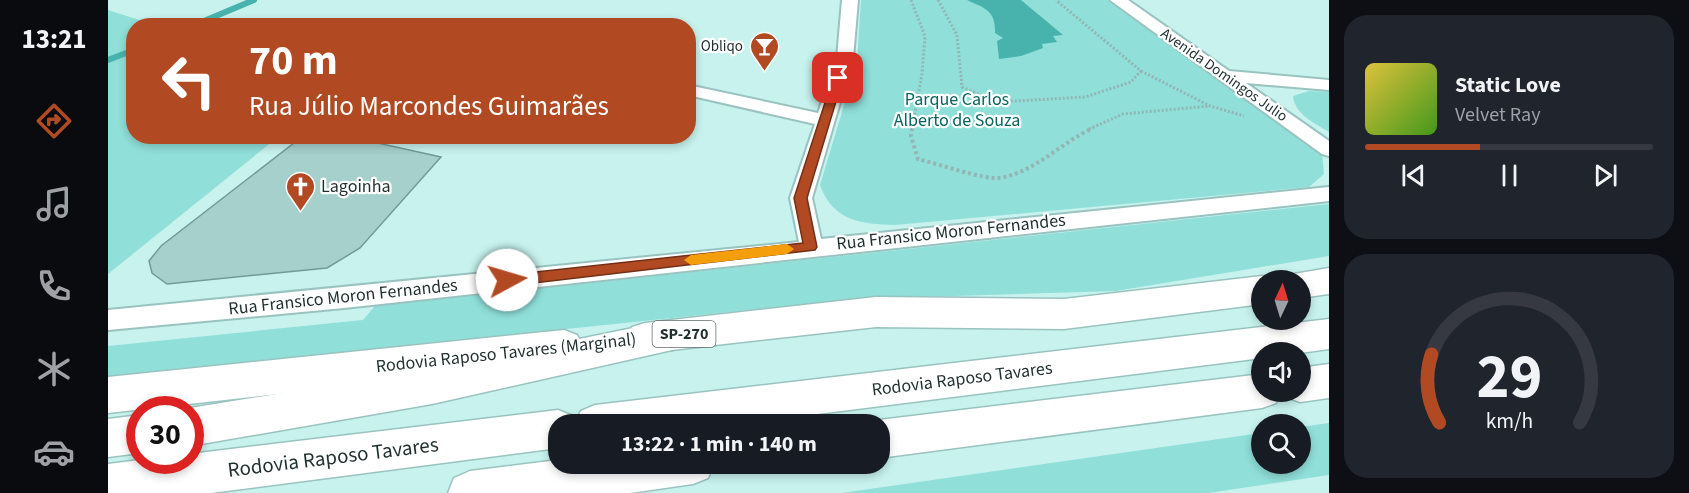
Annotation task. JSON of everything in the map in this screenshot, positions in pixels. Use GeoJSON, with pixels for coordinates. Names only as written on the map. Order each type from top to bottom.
{"type":"FeatureCollection","features":[{"type":"Feature","properties":{"kind":"highway"},"geometry":{"type":"LineString","coordinates":[[1311,283],[1329,281]]}},
{"type":"Feature","properties":{"kind":"highway","name":"Rodovia Raposo Tavares (Marginal)"},"geometry":{"type":"LineString","coordinates":[[108,395],[876,312],[1064,314],[1251,291]]}},
{"type":"Feature","properties":{"kind":"highway","name":"Rodovia Raposo Tavares"},"geometry":{"type":"LineString","coordinates":[[677,414],[1329,334]]}},
{"type":"Feature","properties":{"kind":"highway"},"geometry":{"type":"LineString","coordinates":[[204,425],[306,412],[468,382],[672,335]]}},
{"type":"Feature","properties":{"kind":"highway"},"geometry":{"type":"LineString","coordinates":[[1311,384],[1329,381]]}},
{"type":"Feature","properties":{"kind":"highway"},"geometry":{"type":"LineString","coordinates":[[890,438],[1251,392]]}},
{"type":"Feature","properties":{"kind":"highway","name":"Rodovia Raposo Tavares"},"geometry":{"type":"LineString","coordinates":[[108,485],[548,430]]}},
{"type":"Feature","properties":{"kind":"highway"},"geometry":{"type":"LineString","coordinates":[[108,438],[126,436]]}},
{"type":"Feature","properties":{"kind":"highway"},"geometry":{"type":"LineString","coordinates":[[470,493],[616,474]]}},
{"type":"Feature","properties":{"kind":"street"},"geometry":{"type":"LineString","coordinates":[[811,247],[801,198],[845,58],[850,0]]}},
{"type":"Feature","properties":{"kind":"street","name":"Avenida Domingos Julio"},"geometry":{"type":"LineString","coordinates":[[1118,0],[1329,150]]}},
{"type":"Feature","properties":{"kind":"street"},"geometry":{"type":"LineString","coordinates":[[1224,74],[1247,79],[1329,85]]}},
{"type":"Feature","properties":{"kind":"street"},"geometry":{"type":"LineString","coordinates":[[1291,122],[1284,114],[1281,94],[1285,85],[1293,82]]}},
{"type":"Feature","properties":{"kind":"street"},"geometry":{"type":"LineString","coordinates":[[696,92],[824,120]]}},
{"type":"Feature","properties":{"kind":"street","name":"Rua Fransico Moron Fernandes"},"geometry":{"type":"LineString","coordinates":[[108,320],[356,297],[811,247],[1329,194]]}},
{"type":"Feature","properties":{"kind":"path"},"geometry":{"type":"LineString","coordinates":[[911,0],[925,36],[922,74],[911,136],[918,159],[998,178],[1029,167],[1072,137],[1123,114],[1210,106]]}},
{"type":"Feature","properties":{"kind":"path"},"geometry":{"type":"LineString","coordinates":[[938,0],[957,35],[963,87],[997,102],[1085,98],[1131,82],[1141,71]]}},
{"type":"Feature","properties":{"kind":"path"},"geometry":{"type":"LineString","coordinates":[[1056,0],[1141,71],[1210,106],[1249,117],[1275,111]]}},
{"type":"Feature","properties":{"kind":"green space","name":"Parque Carlos Alberto de Souza"},"geometry":{"type":"Polygon","coordinates":[[[861,0],[1107,0],[1322,154],[1324,174],[1309,187],[895,225],[850,218],[832,206],[820,185],[857,62],[861,0]]]}},
{"type":"Feature","properties":{"kind":"green space"},"geometry":{"type":"Polygon","coordinates":[[[108,10],[133,18],[126,18],[126,144],[269,144],[108,274],[108,10]]]}},
{"type":"Feature","properties":{"kind":"green space"},"geometry":{"type":"Polygon","coordinates":[[[1309,91],[1329,92],[1329,132],[1306,118],[1295,103],[1293,96],[1309,91]]]}},
{"type":"Feature","properties":{"kind":"green space"},"geometry":{"type":"Polygon","coordinates":[[[1329,204],[1329,256],[1116,291],[857,299],[108,376],[108,346],[363,320],[375,306],[1329,204]]]}},
{"type":"Feature","properties":{"kind":"green space"},"geometry":{"type":"Polygon","coordinates":[[[1329,423],[1329,475],[1208,493],[842,493],[1251,434],[1251,474],[1311,474],[1311,426],[1329,423]]]}},
{"type":"Feature","properties":{"kind":"shaded area"},"geometry":{"type":"Polygon","coordinates":[[[967,0],[1021,0],[1063,35],[1053,36],[1057,42],[1042,44],[1043,48],[1021,56],[999,59],[997,41],[1003,38],[995,33],[991,15],[984,8],[967,0]]]}},
{"type":"Feature","properties":{"kind":"building","name":"Lagoinha"},"geometry":{"type":"Polygon","coordinates":[[[293,144],[382,144],[441,157],[360,248],[327,268],[167,284],[152,273],[149,261],[161,246],[293,144]]]}},
{"type":"Feature","properties":{"kind":"waterway"},"geometry":{"type":"LineString","coordinates":[[211,18],[254,0]]}},
{"type":"Feature","properties":{"kind":"waterway"},"geometry":{"type":"LineString","coordinates":[[108,60],[126,53]]}},
{"type":"Feature","properties":{"kind":"slow traffic"},"geometry":{"type":"LineString","coordinates":[[691,260],[787,249]]}},
{"type":"Feature","properties":{"kind":"place","name":"Obliqo"},"geometry":{"type":"Point","coordinates":[764,72]}},
{"type":"Feature","properties":{"kind":"place","name":"Lagoinha"},"geometry":{"type":"Point","coordinates":[300,212]}},
{"type":"Feature","properties":{"kind":"route"},"geometry":{"type":"LineString","coordinates":[[507,280],[811,247],[801,198],[816,143],[838,78]]}}]}
